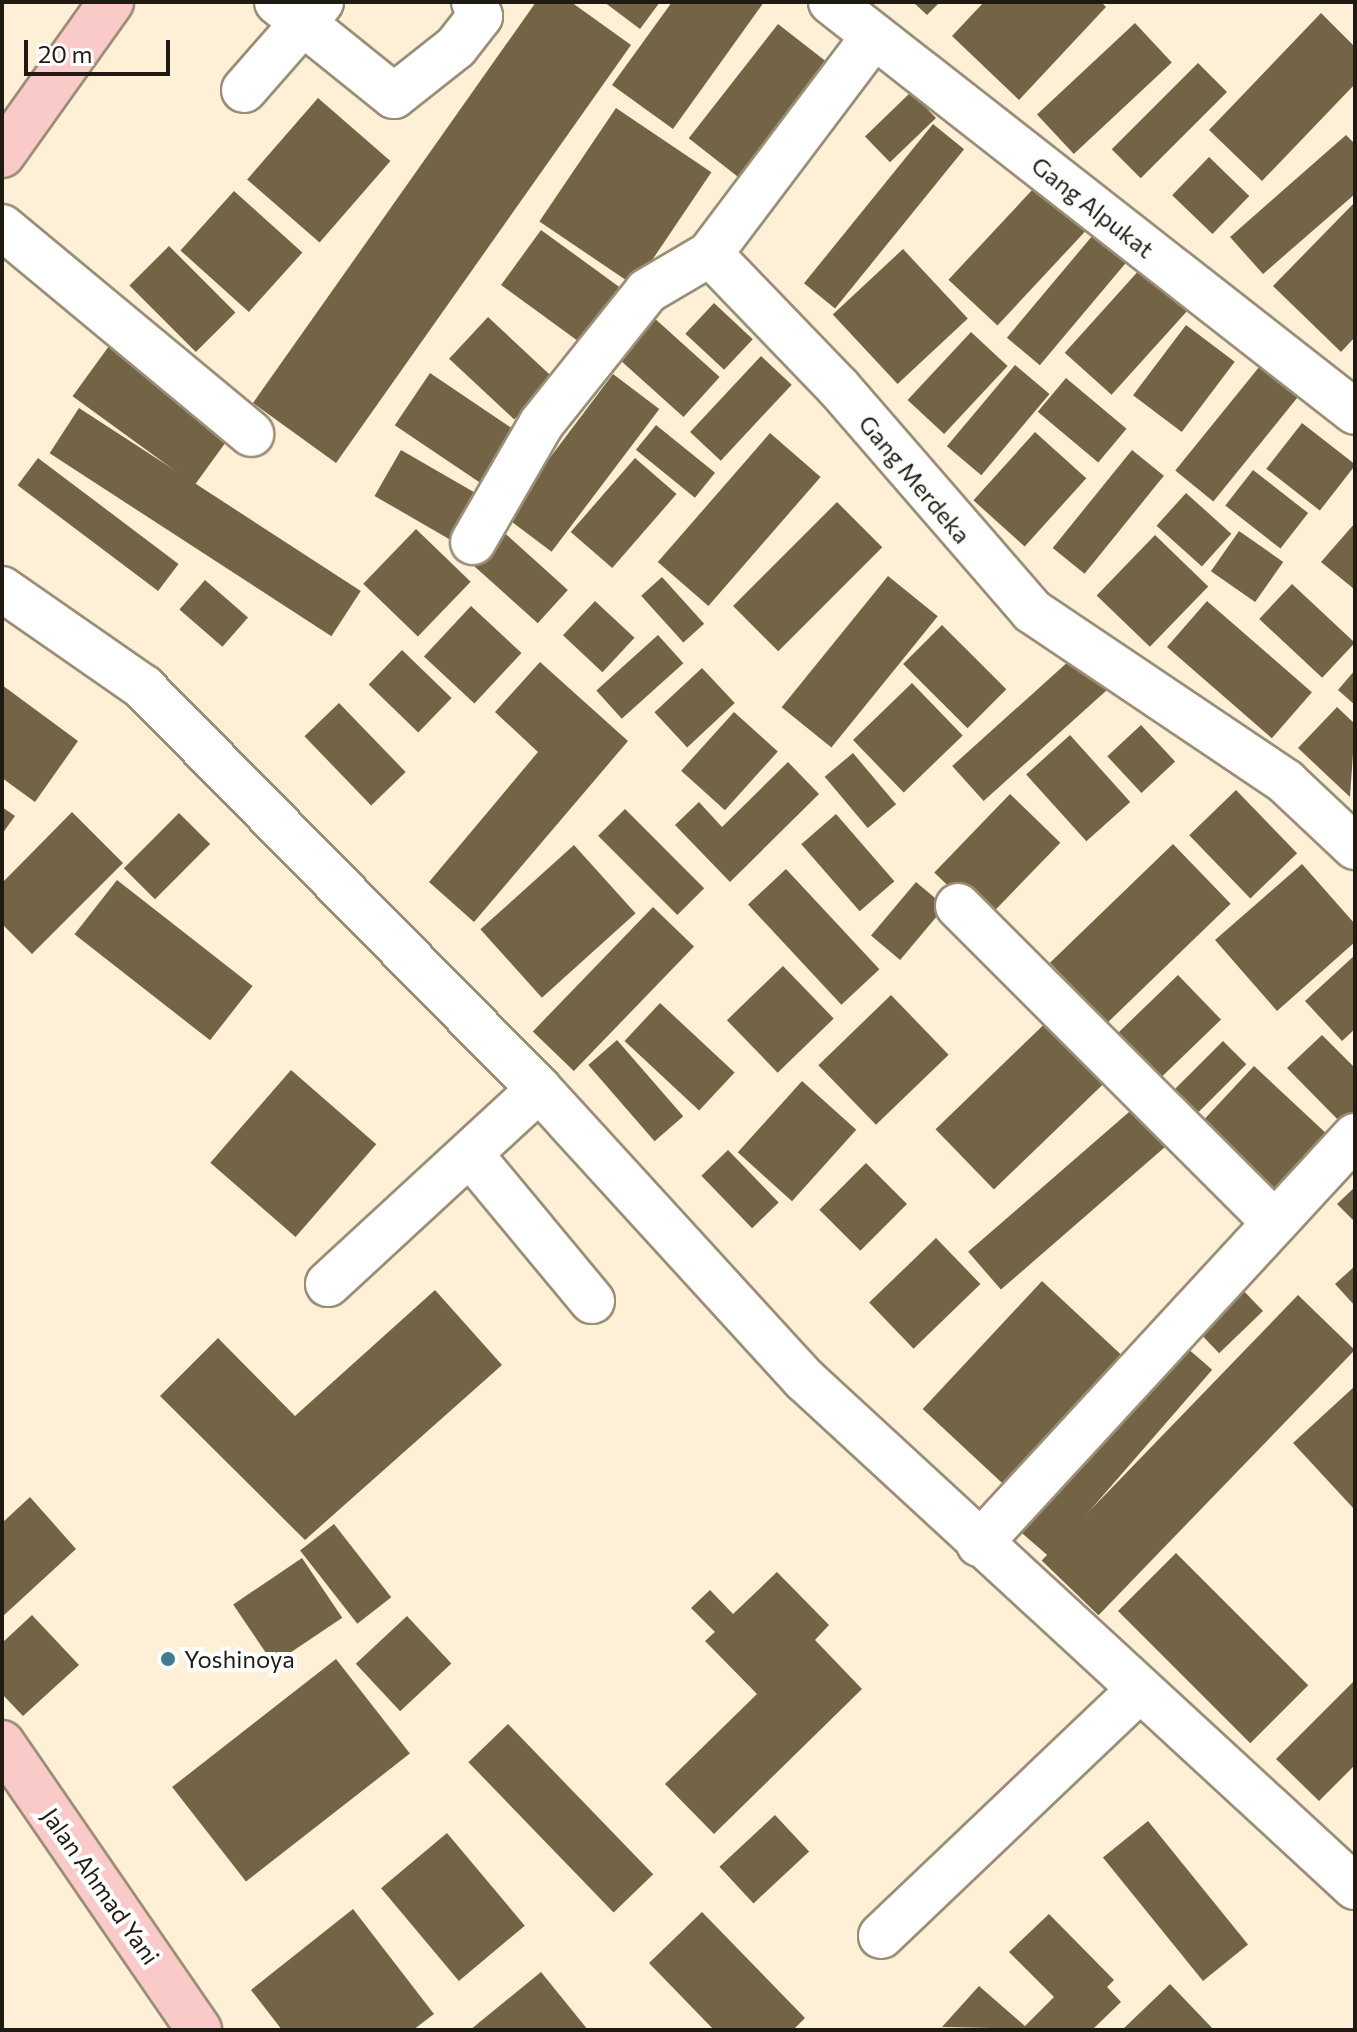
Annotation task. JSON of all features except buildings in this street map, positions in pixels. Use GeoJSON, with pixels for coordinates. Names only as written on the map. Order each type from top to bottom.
{"type":"FeatureCollection","features":[{"type":"Feature","properties":{"kind":"main road"},"geometry":{"type":"LineString","coordinates":[[8,134],[111,2]]}},
{"type":"Feature","properties":{"kind":"main road","name":"Jalan Ahmad Yani"},"geometry":{"type":"LineString","coordinates":[[2,1743],[199,2030]]}},
{"type":"Feature","properties":{"kind":"street"},"geometry":{"type":"LineString","coordinates":[[244,90],[301,9],[394,96],[456,47],[480,16],[474,2]]}},
{"type":"Feature","properties":{"kind":"street","name":"Gang Alpukat"},"geometry":{"type":"LineString","coordinates":[[831,2],[1355,412]]}},
{"type":"Feature","properties":{"kind":"street"},"geometry":{"type":"LineString","coordinates":[[473,542],[541,424],[647,291],[710,254],[874,36]]}},
{"type":"Feature","properties":{"kind":"street"},"geometry":{"type":"LineString","coordinates":[[2,227],[251,434]]}},
{"type":"Feature","properties":{"kind":"street","name":"Gang Merdeka"},"geometry":{"type":"LineString","coordinates":[[710,254],[1032,611],[1286,782],[1355,847]]}},
{"type":"Feature","properties":{"kind":"street"},"geometry":{"type":"LineString","coordinates":[[2,589],[143,687],[539,1089],[805,1380],[1137,1692],[1355,1887]]}},
{"type":"Feature","properties":{"kind":"street"},"geometry":{"type":"LineString","coordinates":[[958,906],[1275,1223]]}},
{"type":"Feature","properties":{"kind":"street"},"geometry":{"type":"LineString","coordinates":[[328,1284],[539,1089]]}},
{"type":"Feature","properties":{"kind":"street"},"geometry":{"type":"LineString","coordinates":[[979,1544],[1355,1136]]}},
{"type":"Feature","properties":{"kind":"street"},"geometry":{"type":"LineString","coordinates":[[470,1154],[592,1301]]}},
{"type":"Feature","properties":{"kind":"street"},"geometry":{"type":"LineString","coordinates":[[881,1936],[1137,1692]]}},
{"type":"Feature","properties":{"kind":"place","name":"Yoshinoya"},"geometry":{"type":"Point","coordinates":[168,1659]}}]}
